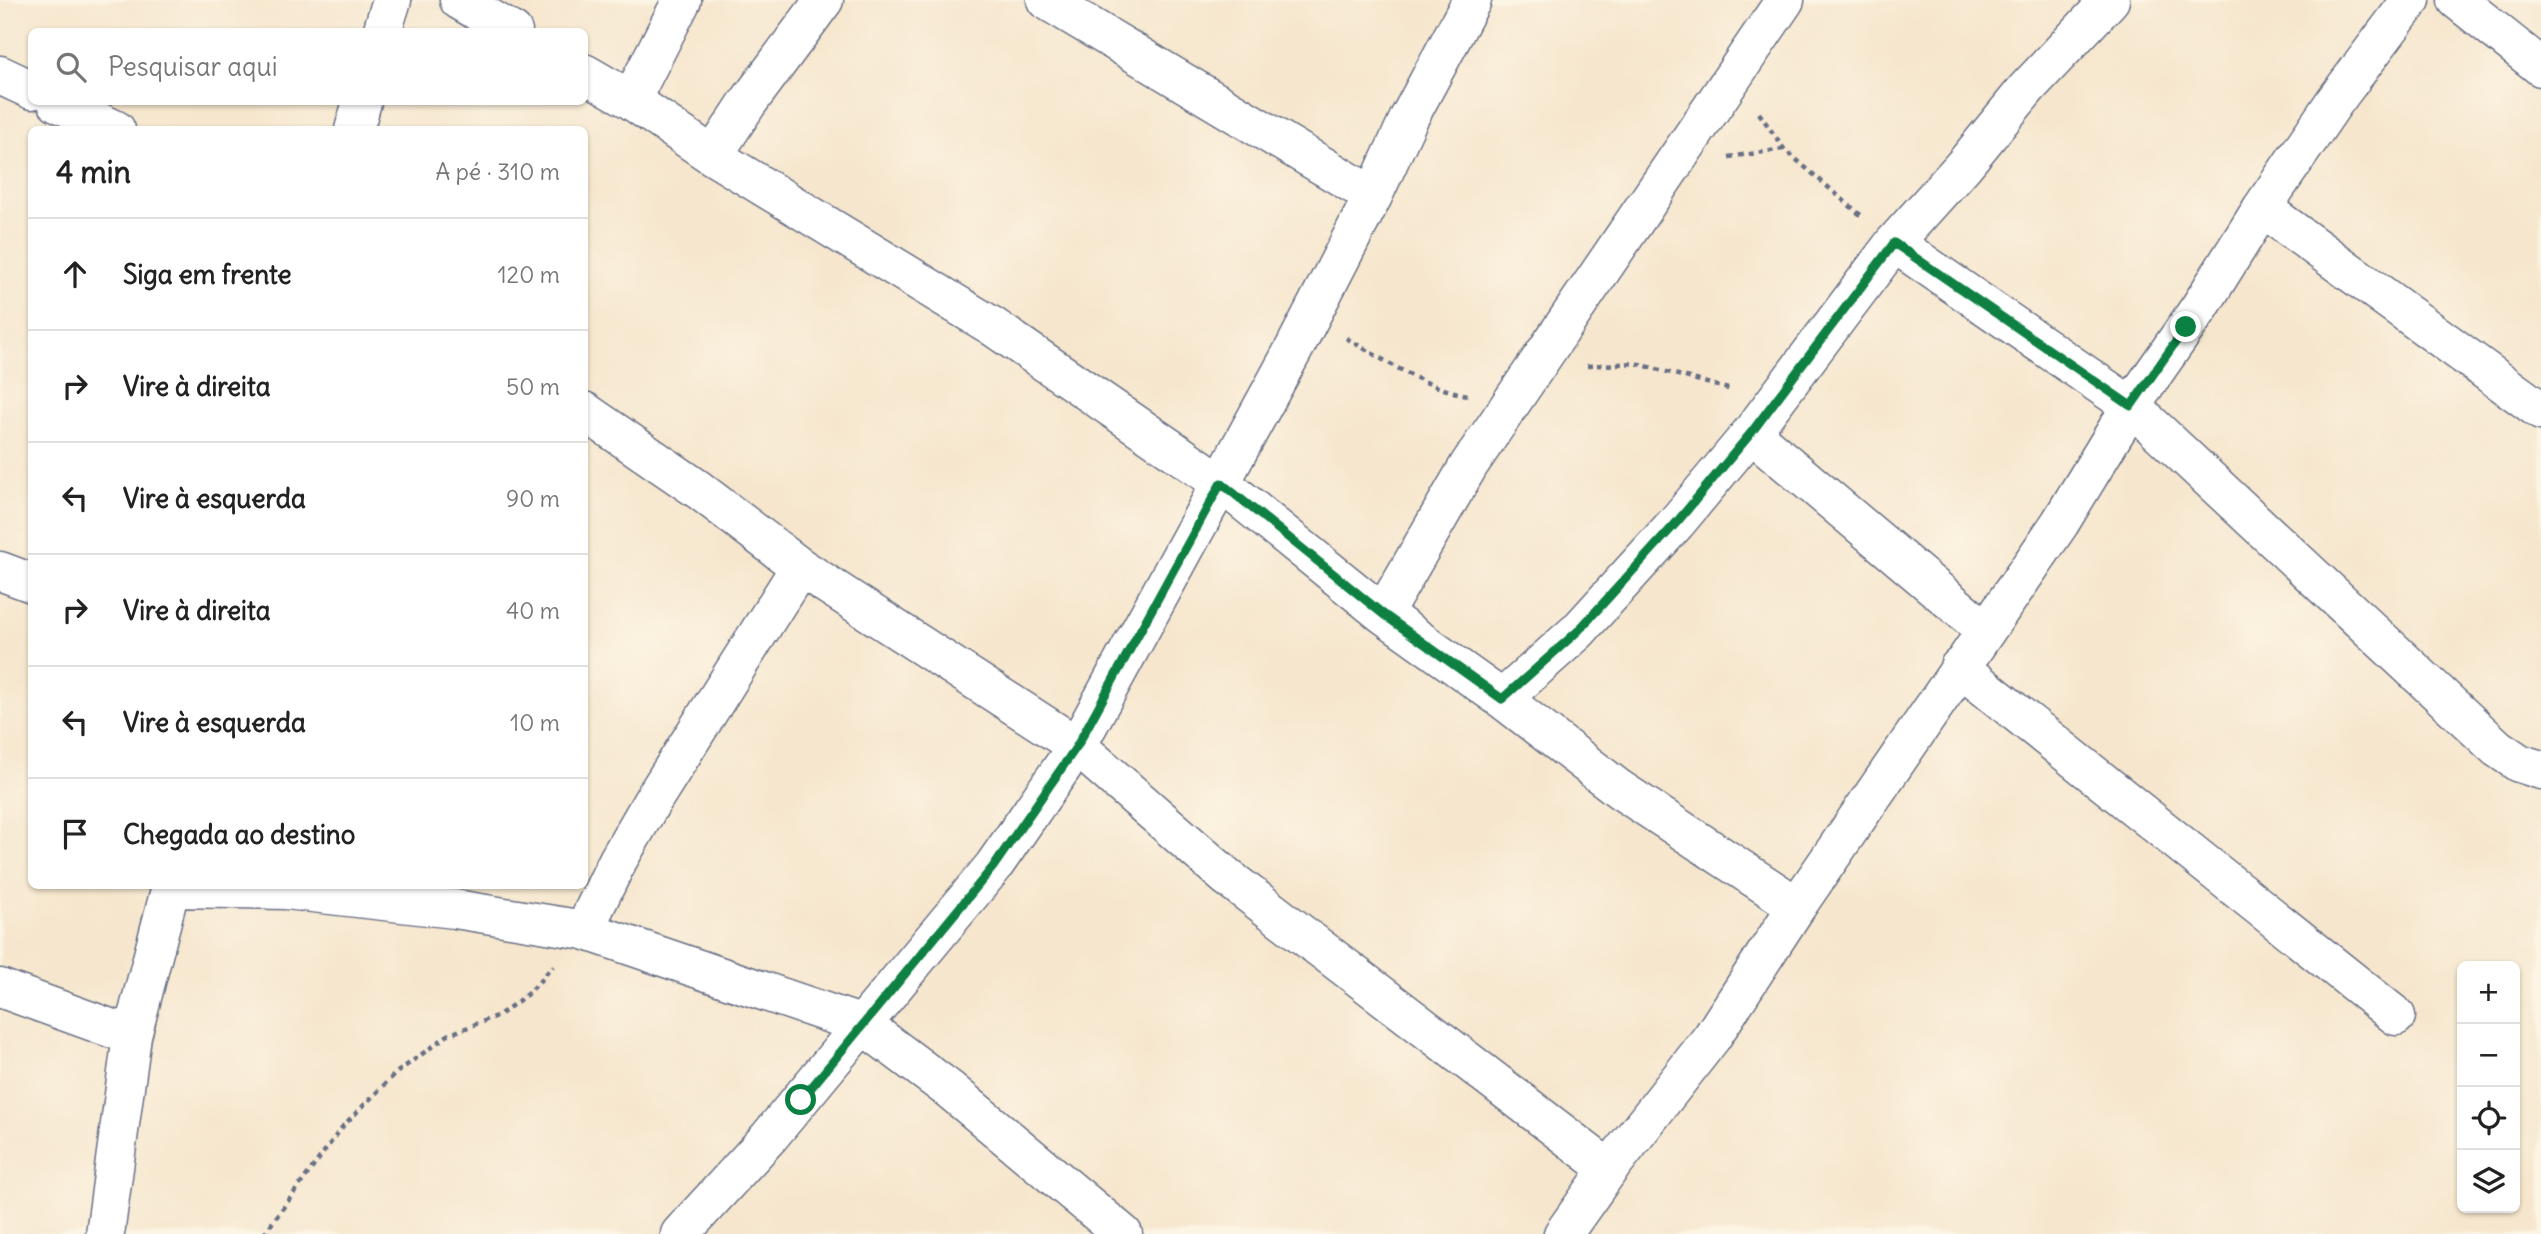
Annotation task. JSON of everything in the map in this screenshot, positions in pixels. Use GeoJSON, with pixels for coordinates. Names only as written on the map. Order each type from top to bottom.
{"type":"FeatureCollection","features":[{"type":"Feature","properties":{"kind":"street"},"geometry":{"type":"LineString","coordinates":[[384,28],[392,0]]}},
{"type":"Feature","properties":{"kind":"street"},"geometry":{"type":"LineString","coordinates":[[459,0],[506,28]]}},
{"type":"Feature","properties":{"kind":"street"},"geometry":{"type":"LineString","coordinates":[[631,100],[682,0]]}},
{"type":"Feature","properties":{"kind":"street"},"geometry":{"type":"LineString","coordinates":[[713,156],[747,104],[824,0]]}},
{"type":"Feature","properties":{"kind":"street"},"geometry":{"type":"LineString","coordinates":[[1046,0],[1373,196]]}},
{"type":"Feature","properties":{"kind":"street"},"geometry":{"type":"LineString","coordinates":[[680,1234],[769,1137],[993,867],[1077,746],[1221,483],[1373,196],[1409,118],[1472,0]]}},
{"type":"Feature","properties":{"kind":"street"},"geometry":{"type":"LineString","coordinates":[[1383,614],[1469,466],[1785,0]]}},
{"type":"Feature","properties":{"kind":"street"},"geometry":{"type":"LineString","coordinates":[[1502,699],[1578,631],[1677,522],[1751,433],[1894,243],[1964,165],[2027,88],[2110,0]]}},
{"type":"Feature","properties":{"kind":"street"},"geometry":{"type":"LineString","coordinates":[[1563,1234],[1609,1169],[1712,1037],[1797,905],[2060,523],[2131,406],[2200,307],[2262,208],[2335,101],[2411,0]]}},
{"type":"Feature","properties":{"kind":"street"},"geometry":{"type":"LineString","coordinates":[[2457,0],[2541,67]]}},
{"type":"Feature","properties":{"kind":"street"},"geometry":{"type":"LineString","coordinates":[[0,75],[28,88]]}},
{"type":"Feature","properties":{"kind":"street"},"geometry":{"type":"LineString","coordinates":[[588,75],[631,100],[713,156],[992,326],[1221,483],[1383,614],[1502,699],[1619,789],[1797,905]]}},
{"type":"Feature","properties":{"kind":"street"},"geometry":{"type":"LineString","coordinates":[[63,105],[108,126]]}},
{"type":"Feature","properties":{"kind":"street"},"geometry":{"type":"LineString","coordinates":[[355,126],[361,105]]}},
{"type":"Feature","properties":{"kind":"street"},"geometry":{"type":"LineString","coordinates":[[2262,208],[2541,411]]}},
{"type":"Feature","properties":{"kind":"street"},"geometry":{"type":"LineString","coordinates":[[1894,243],[2131,406],[2497,748],[2519,763],[2541,770]]}},
{"type":"Feature","properties":{"kind":"street"},"geometry":{"type":"LineString","coordinates":[[588,414],[699,490],[800,567],[1077,746],[1227,877],[1609,1169]]}},
{"type":"Feature","properties":{"kind":"street"},"geometry":{"type":"LineString","coordinates":[[1751,433],[1986,631]]}},
{"type":"Feature","properties":{"kind":"street"},"geometry":{"type":"LineString","coordinates":[[584,930],[618,860],[800,567]]}},
{"type":"Feature","properties":{"kind":"street"},"geometry":{"type":"LineString","coordinates":[[0,571],[28,582]]}},
{"type":"Feature","properties":{"kind":"street"},"geometry":{"type":"LineString","coordinates":[[1959,667],[2396,1016]]}},
{"type":"Feature","properties":{"kind":"street"},"geometry":{"type":"LineString","coordinates":[[105,1234],[132,1036],[169,889]]}},
{"type":"Feature","properties":{"kind":"street"},"geometry":{"type":"LineString","coordinates":[[295,889],[455,909],[584,930],[863,1025],[950,1090],[1123,1234]]}},
{"type":"Feature","properties":{"kind":"street"},"geometry":{"type":"LineString","coordinates":[[0,988],[132,1036]]}},
{"type":"Feature","properties":{"kind":"path"},"geometry":{"type":"LineString","coordinates":[[1746,58],[1753,104],[1784,149],[1894,243]]}},
{"type":"Feature","properties":{"kind":"path"},"geometry":{"type":"LineString","coordinates":[[264,1234],[343,1126],[396,1073],[448,1035],[499,1015],[529,993],[584,930]]}},
{"type":"Feature","properties":{"kind":"route"},"geometry":{"type":"LineString","coordinates":[[801,1100],[993,867],[1077,746],[1221,483],[1383,614],[1502,699],[1578,631],[1677,522],[1751,433],[1894,243],[2131,406],[2186,327]]}}]}
